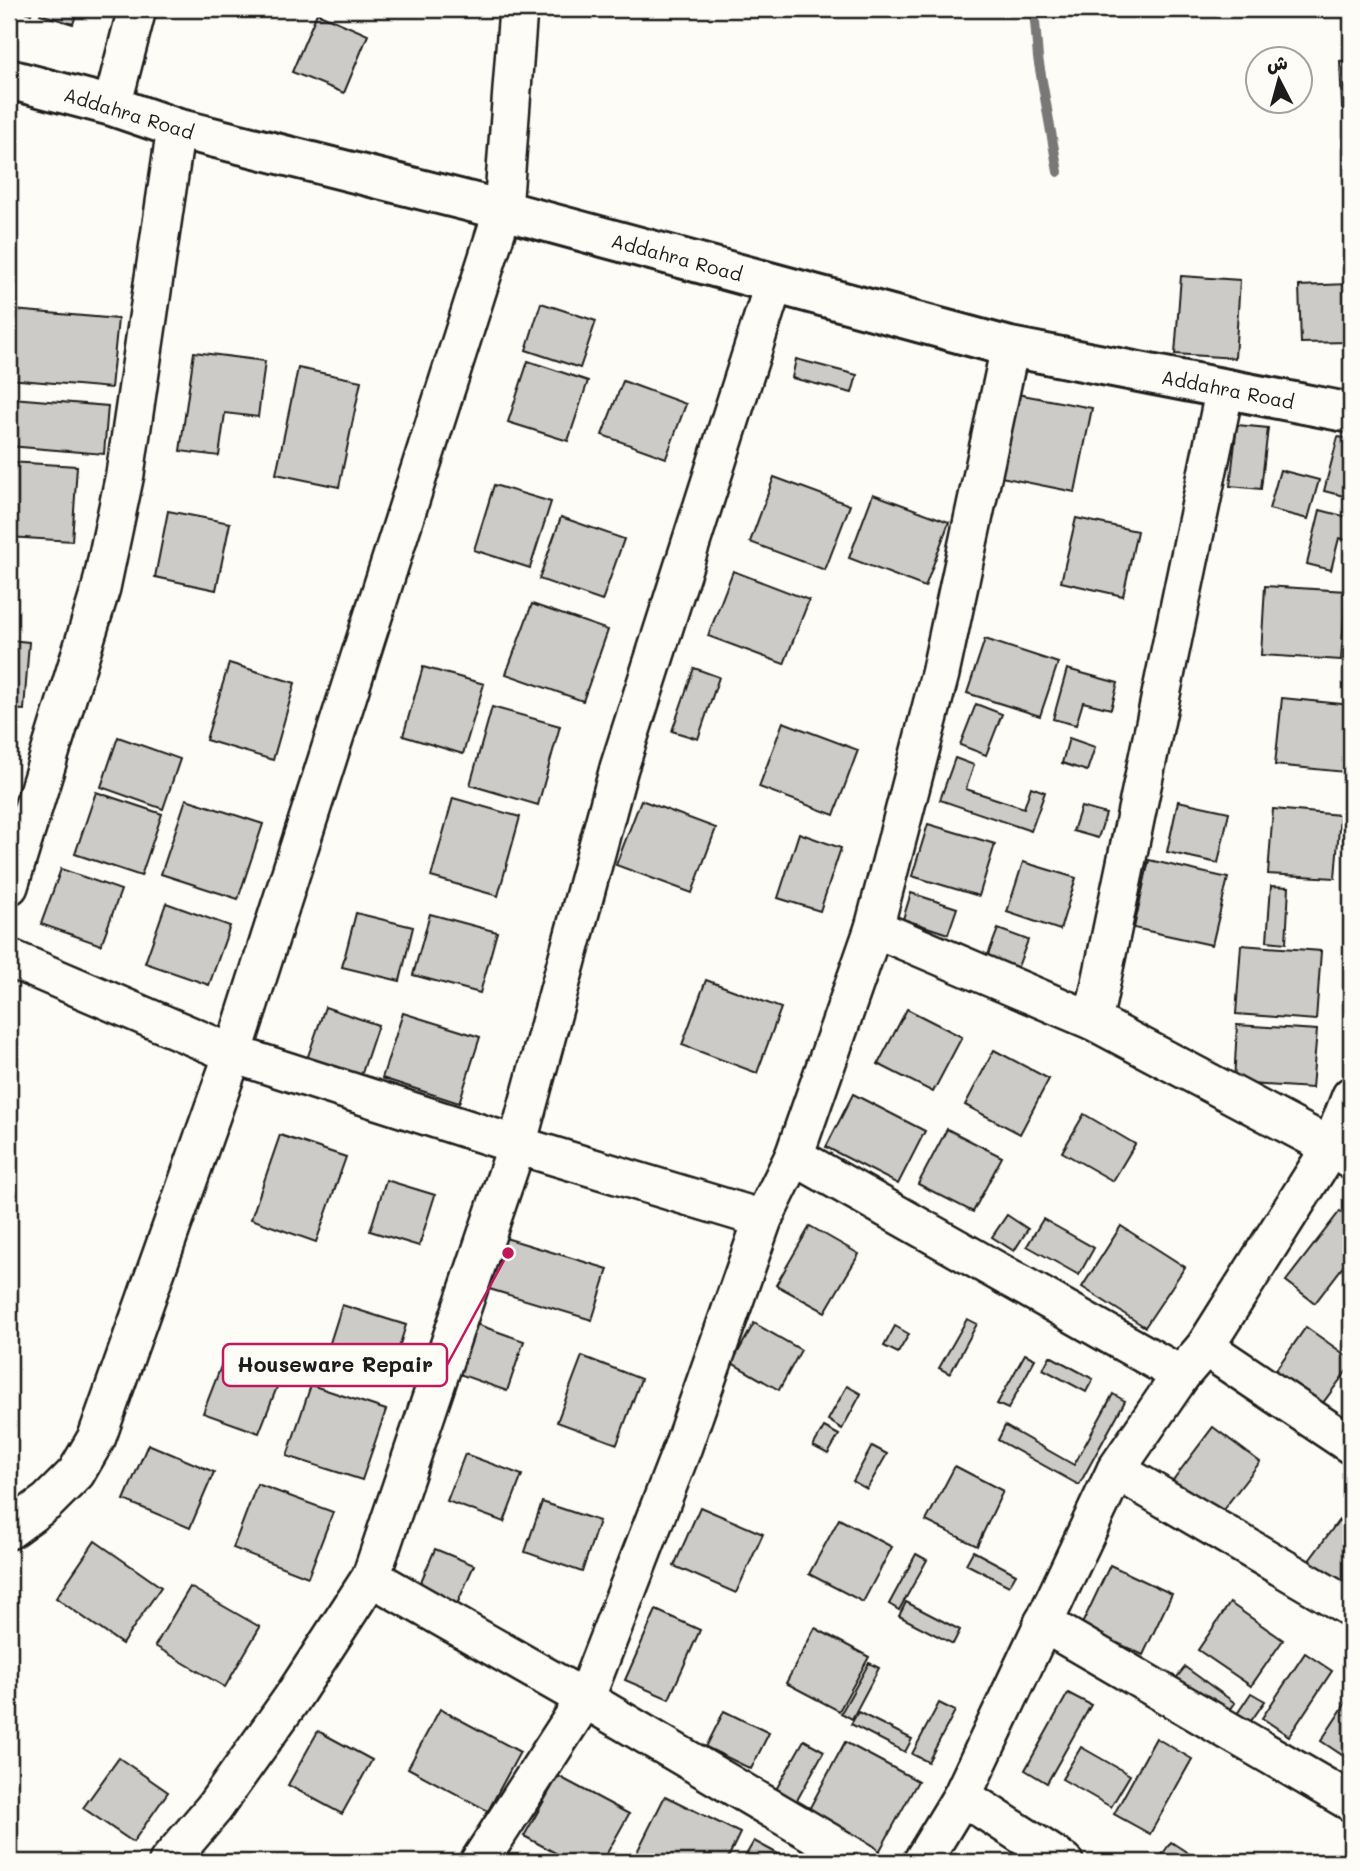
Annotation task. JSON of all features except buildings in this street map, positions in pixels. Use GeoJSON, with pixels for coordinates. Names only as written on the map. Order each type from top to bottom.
{"type":"FeatureCollection","features":[{"type":"Feature","properties":{"kind":"main road","name":"Addahra Road"},"geometry":{"type":"LineString","coordinates":[[9,79],[112,106],[176,128],[503,210],[1010,346],[1351,413]]}},
{"type":"Feature","properties":{"kind":"street"},"geometry":{"type":"LineString","coordinates":[[112,106],[138,9]]}},
{"type":"Feature","properties":{"kind":"street"},"geometry":{"type":"LineString","coordinates":[[9,1530],[57,1493],[75,1473],[97,1437],[233,1054],[503,210],[518,9]]}},
{"type":"Feature","properties":{"kind":"street"},"geometry":{"type":"LineString","coordinates":[[9,886],[101,588],[125,474],[176,128]]}},
{"type":"Feature","properties":{"kind":"street"},"geometry":{"type":"LineString","coordinates":[[168,1862],[230,1787],[291,1700],[371,1577],[517,1145],[620,768],[774,283]]}},
{"type":"Feature","properties":{"kind":"street"},"geometry":{"type":"LineString","coordinates":[[479,1862],[586,1699],[682,1449],[763,1219],[794,1156],[874,928],[940,674],[1010,346]]}},
{"type":"Feature","properties":{"kind":"street"},"geometry":{"type":"LineString","coordinates":[[1093,1021],[1225,388]]}},
{"type":"Feature","properties":{"kind":"street"},"geometry":{"type":"LineString","coordinates":[[874,928],[1093,1021],[1341,1154]]}},
{"type":"Feature","properties":{"kind":"street"},"geometry":{"type":"LineString","coordinates":[[9,958],[233,1054],[517,1145],[763,1219]]}},
{"type":"Feature","properties":{"kind":"street"},"geometry":{"type":"LineString","coordinates":[[922,1862],[962,1796],[1116,1470],[1181,1375],[1205,1347],[1341,1154],[1351,1096]]}},
{"type":"Feature","properties":{"kind":"street"},"geometry":{"type":"LineString","coordinates":[[794,1156],[1181,1375]]}},
{"type":"Feature","properties":{"kind":"street"},"geometry":{"type":"LineString","coordinates":[[1205,1347],[1351,1444]]}},
{"type":"Feature","properties":{"kind":"street"},"geometry":{"type":"LineString","coordinates":[[1116,1470],[1351,1608]]}},
{"type":"Feature","properties":{"kind":"street"},"geometry":{"type":"LineString","coordinates":[[371,1577],[586,1699],[862,1862]]}},
{"type":"Feature","properties":{"kind":"street"},"geometry":{"type":"LineString","coordinates":[[1043,1623],[1351,1802]]}},
{"type":"Feature","properties":{"kind":"street"},"geometry":{"type":"LineString","coordinates":[[962,1796],[1064,1862]]}},
{"type":"Feature","properties":{"kind":"waterway"},"geometry":{"type":"LineString","coordinates":[[1034,9],[1038,58],[1058,172]]}},
{"type":"Feature","properties":{"kind":"place","name":"Houseware Repair"},"geometry":{"type":"Point","coordinates":[508,1253]}}]}
